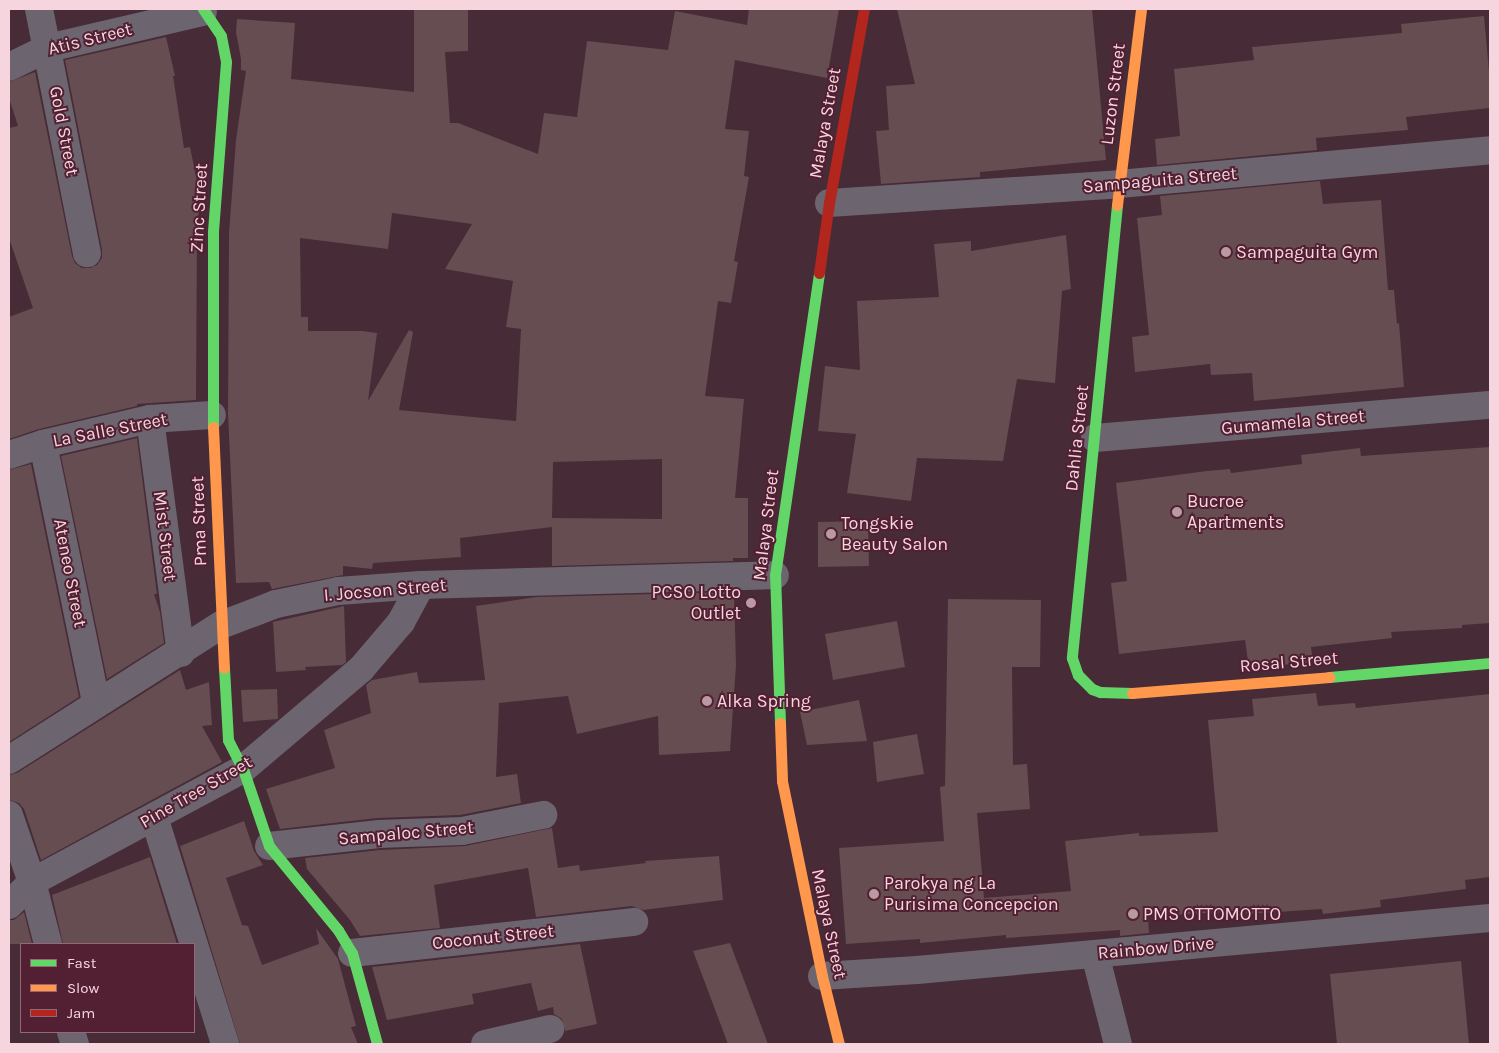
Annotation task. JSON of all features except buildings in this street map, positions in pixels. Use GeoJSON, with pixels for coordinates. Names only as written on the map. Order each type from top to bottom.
{"type":"FeatureCollection","features":[{"type":"Feature","properties":{"kind":"street","name":"Gold Street"},"geometry":{"type":"LineString","coordinates":[[39,9],[88,254]]}},
{"type":"Feature","properties":{"kind":"street","name":"Malaya Street"},"geometry":{"type":"LineString","coordinates":[[839,1044],[822,976],[782,781],[775,575],[829,203],[864,9]]}},
{"type":"Feature","properties":{"kind":"street","name":"Luzon Street"},"geometry":{"type":"LineString","coordinates":[[1119,184],[1141,9]]}},
{"type":"Feature","properties":{"kind":"street","name":"Atis Street"},"geometry":{"type":"LineString","coordinates":[[9,66],[48,48],[203,10]]}},
{"type":"Feature","properties":{"kind":"street","name":"Zinc Street"},"geometry":{"type":"LineString","coordinates":[[203,10],[221,36],[226,62],[213,232],[212,415]]}},
{"type":"Feature","properties":{"kind":"street","name":"Sampaguita Street"},"geometry":{"type":"LineString","coordinates":[[829,203],[1119,184],[1490,150]]}},
{"type":"Feature","properties":{"kind":"street","name":"Dahlia Street"},"geometry":{"type":"LineString","coordinates":[[1092,688],[1078,675],[1072,658],[1119,184]]}},
{"type":"Feature","properties":{"kind":"street","name":"Gumamela Street"},"geometry":{"type":"LineString","coordinates":[[1095,438],[1490,405]]}},
{"type":"Feature","properties":{"kind":"street","name":"La Salle Street"},"geometry":{"type":"LineString","coordinates":[[9,455],[44,444],[150,419],[212,415]]}},
{"type":"Feature","properties":{"kind":"street","name":"Pma Street"},"geometry":{"type":"LineString","coordinates":[[212,415],[228,740],[243,769],[269,846],[338,930],[352,953],[377,1044]]}},
{"type":"Feature","properties":{"kind":"street","name":"Mist Street"},"geometry":{"type":"LineString","coordinates":[[150,419],[180,653]]}},
{"type":"Feature","properties":{"kind":"street","name":"Ateneo Street"},"geometry":{"type":"LineString","coordinates":[[44,444],[96,703]]}},
{"type":"Feature","properties":{"kind":"street","name":"I. Jocson Street"},"geometry":{"type":"LineString","coordinates":[[9,760],[96,703],[180,653],[221,625],[276,604],[338,591],[421,585],[775,575]]}},
{"type":"Feature","properties":{"kind":"street","name":"Pine Tree Street"},"geometry":{"type":"LineString","coordinates":[[9,906],[32,882],[243,769],[361,670],[401,622],[421,585]]}},
{"type":"Feature","properties":{"kind":"street","name":"Rosal Street"},"geometry":{"type":"LineString","coordinates":[[1092,688],[1100,692],[1121,694],[1490,663]]}},
{"type":"Feature","properties":{"kind":"street","name":"Sampaloc Street"},"geometry":{"type":"LineString","coordinates":[[269,846],[379,834],[462,831],[543,814]]}},
{"type":"Feature","properties":{"kind":"street"},"geometry":{"type":"LineString","coordinates":[[9,815],[32,882],[48,943]]}},
{"type":"Feature","properties":{"kind":"street"},"geometry":{"type":"LineString","coordinates":[[154,817],[193,943]]}},
{"type":"Feature","properties":{"kind":"street","name":"Rainbow Drive"},"geometry":{"type":"LineString","coordinates":[[822,976],[1095,954],[1490,918]]}},
{"type":"Feature","properties":{"kind":"street","name":"Coconut Street"},"geometry":{"type":"LineString","coordinates":[[352,953],[634,922]]}},
{"type":"Feature","properties":{"kind":"street"},"geometry":{"type":"LineString","coordinates":[[195,948],[225,1044]]}},
{"type":"Feature","properties":{"kind":"street"},"geometry":{"type":"LineString","coordinates":[[1095,954],[1118,1044]]}},
{"type":"Feature","properties":{"kind":"street"},"geometry":{"type":"LineString","coordinates":[[485,1044],[550,1028]]}},
{"type":"Feature","properties":{"kind":"traffic: fast"},"geometry":{"type":"LineString","coordinates":[[203,9],[221,36],[226,62],[213,232],[213,427]]}},
{"type":"Feature","properties":{"kind":"traffic: fast"},"geometry":{"type":"LineString","coordinates":[[1117,205],[1072,658],[1078,675],[1092,689],[1100,692],[1132,693]]}},
{"type":"Feature","properties":{"kind":"traffic: fast"},"geometry":{"type":"LineString","coordinates":[[780,723],[775,575],[819,273]]}},
{"type":"Feature","properties":{"kind":"traffic: fast"},"geometry":{"type":"LineString","coordinates":[[1329,677],[1490,663]]}},
{"type":"Feature","properties":{"kind":"traffic: fast"},"geometry":{"type":"LineString","coordinates":[[224,668],[228,740],[243,769],[269,846],[338,930],[352,953],[377,1044]]}},
{"type":"Feature","properties":{"kind":"traffic: slow"},"geometry":{"type":"LineString","coordinates":[[1117,205],[1141,9]]}},
{"type":"Feature","properties":{"kind":"traffic: slow"},"geometry":{"type":"LineString","coordinates":[[213,427],[224,668]]}},
{"type":"Feature","properties":{"kind":"traffic: slow"},"geometry":{"type":"LineString","coordinates":[[1132,693],[1329,677]]}},
{"type":"Feature","properties":{"kind":"traffic: slow"},"geometry":{"type":"LineString","coordinates":[[780,723],[782,781],[822,976],[839,1044]]}},
{"type":"Feature","properties":{"kind":"traffic: jam"},"geometry":{"type":"LineString","coordinates":[[819,273],[829,203],[864,9]]}},
{"type":"Feature","properties":{"kind":"place","name":"Sampaguita Gym"},"geometry":{"type":"Point","coordinates":[1226,252]}},
{"type":"Feature","properties":{"kind":"place","name":"Bucroe Apartments"},"geometry":{"type":"Point","coordinates":[1177,512]}},
{"type":"Feature","properties":{"kind":"place","name":"Tongskie Beauty Salon"},"geometry":{"type":"Point","coordinates":[831,534]}},
{"type":"Feature","properties":{"kind":"place","name":"PCSO Lotto Outlet"},"geometry":{"type":"Point","coordinates":[751,603]}},
{"type":"Feature","properties":{"kind":"place","name":"Alka Spring"},"geometry":{"type":"Point","coordinates":[707,701]}},
{"type":"Feature","properties":{"kind":"place","name":"Parokya ng La Purisima Concepcion"},"geometry":{"type":"Point","coordinates":[874,894]}},
{"type":"Feature","properties":{"kind":"place","name":"PMS OTTOMOTTO"},"geometry":{"type":"Point","coordinates":[1133,914]}}]}
